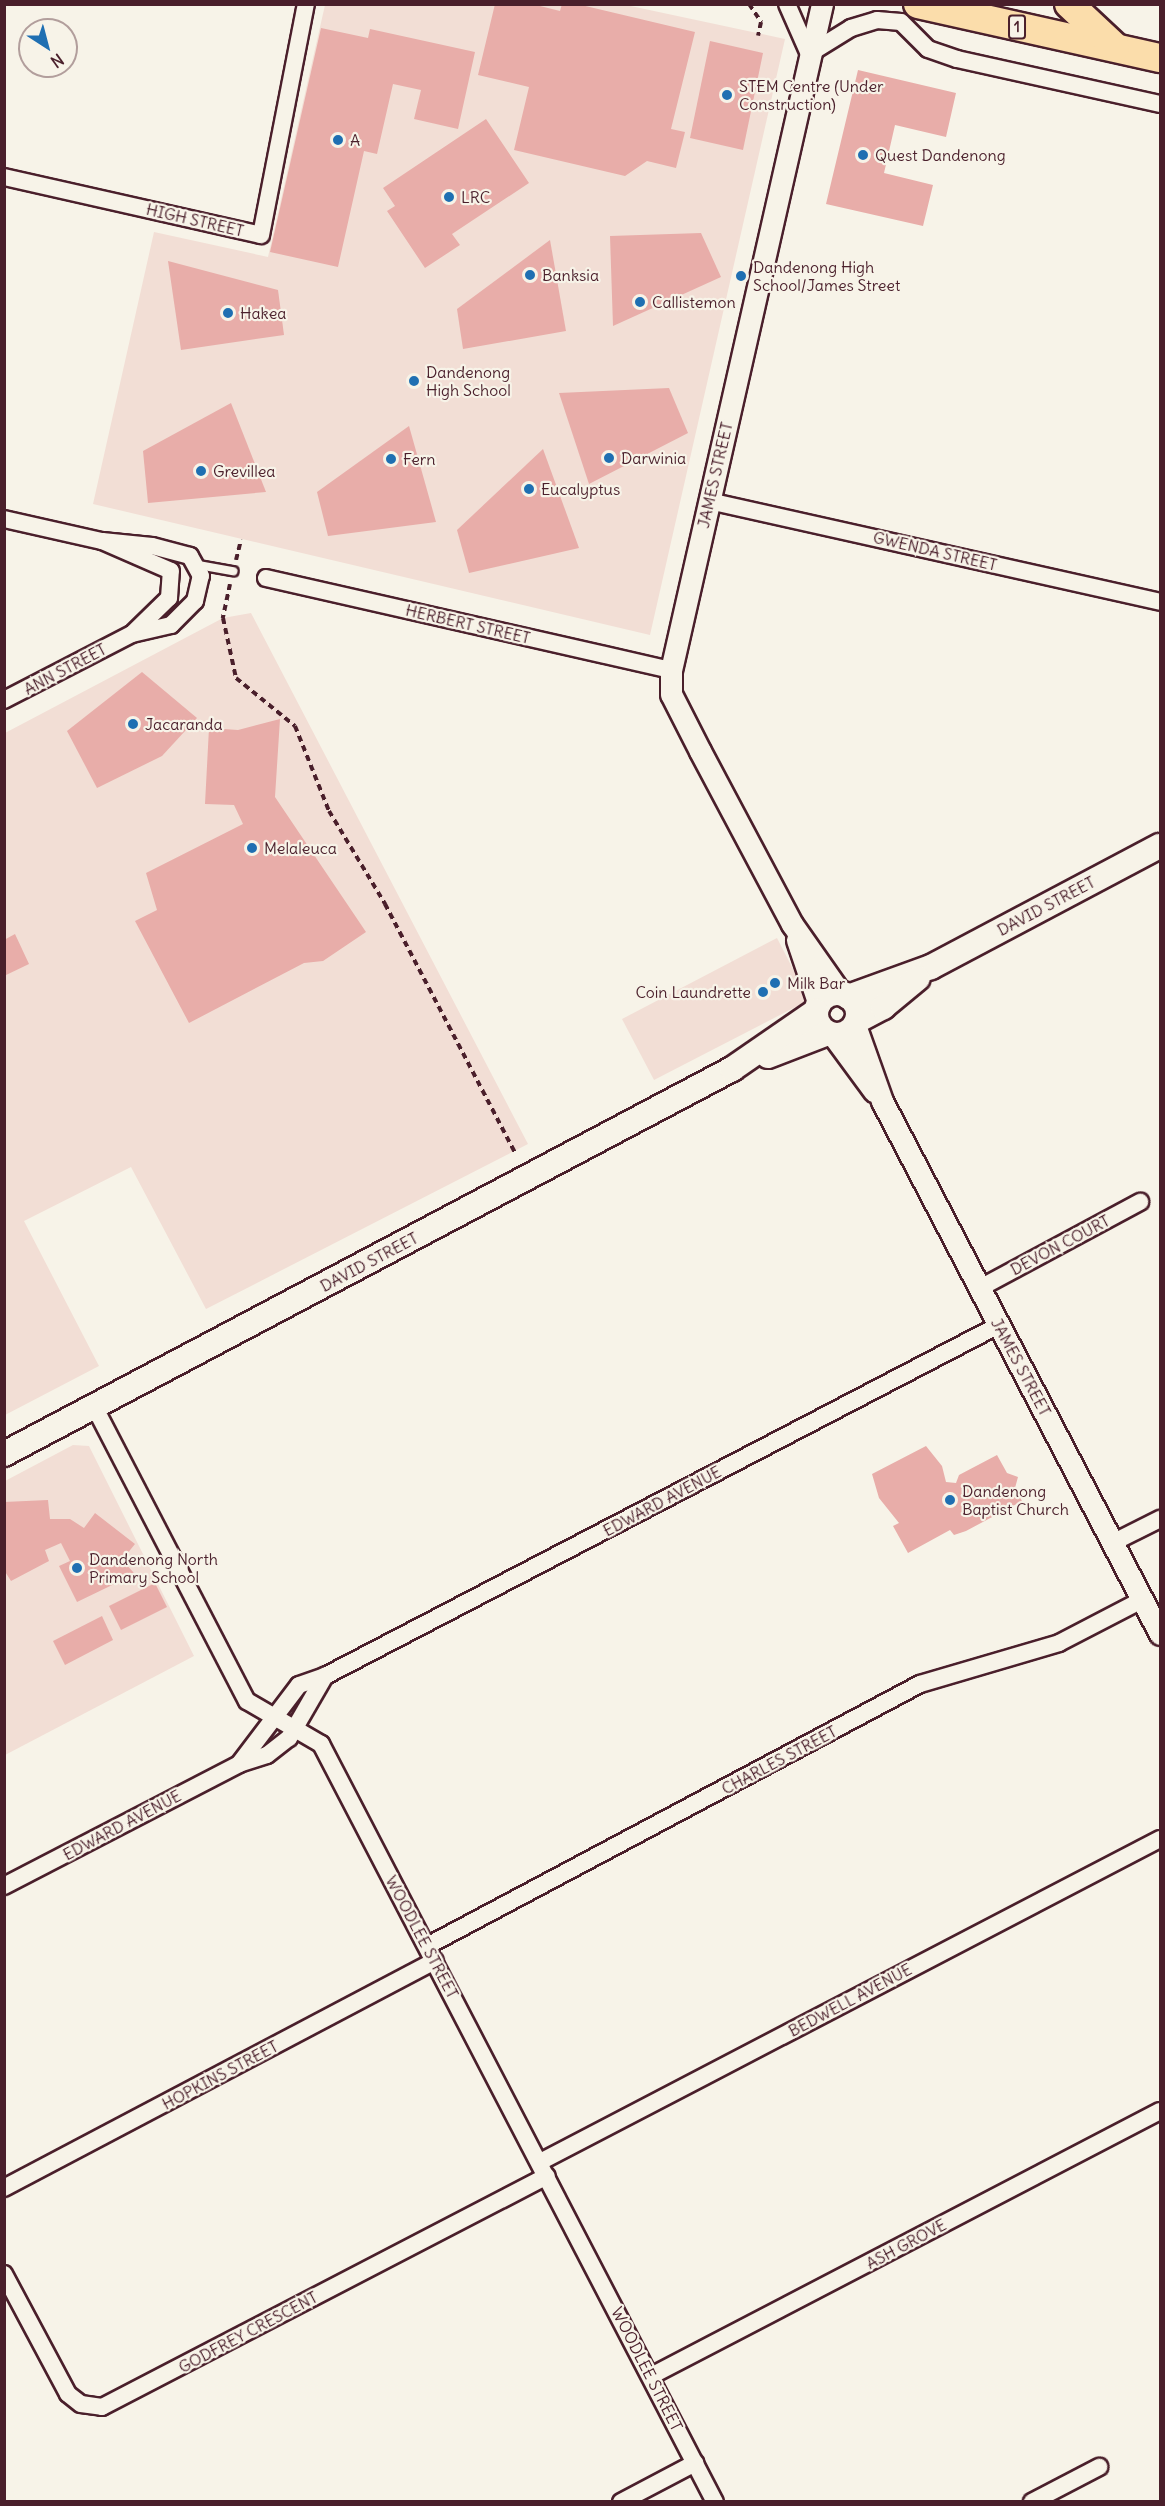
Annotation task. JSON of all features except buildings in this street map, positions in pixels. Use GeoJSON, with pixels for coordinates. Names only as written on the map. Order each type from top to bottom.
{"type":"FeatureCollection","features":[{"type":"Feature","properties":{"kind":"highway"},"geometry":{"type":"LineString","coordinates":[[1069,4],[1117,48]]}},
{"type":"Feature","properties":{"kind":"highway","name":"1"},"geometry":{"type":"LineString","coordinates":[[909,13],[962,15],[1161,58]]}},
{"type":"Feature","properties":{"kind":"main road","name":"DAVID STREET"},"geometry":{"type":"LineString","coordinates":[[845,995],[931,967],[1161,846]]}},
{"type":"Feature","properties":{"kind":"main road","name":"DAVID STREET"},"geometry":{"type":"LineString","coordinates":[[856,1023],[883,1007],[931,967]]}},
{"type":"Feature","properties":{"kind":"main road"},"geometry":{"type":"LineString","coordinates":[[828,995],[845,995],[857,1007],[856,1023],[845,1034],[830,1034],[819,1024],[818,1008],[828,995]]}},
{"type":"Feature","properties":{"kind":"main road","name":"DAVID STREET"},"geometry":{"type":"LineString","coordinates":[[732,1070],[818,1008]]}},
{"type":"Feature","properties":{"kind":"main road","name":"DAVID STREET"},"geometry":{"type":"LineString","coordinates":[[4,1454],[732,1070],[830,1034]]}},
{"type":"Feature","properties":{"kind":"street","name":"HIGH STREET"},"geometry":{"type":"LineString","coordinates":[[4,177],[261,235],[306,4]]}},
{"type":"Feature","properties":{"kind":"street"},"geometry":{"type":"LineString","coordinates":[[787,4],[809,54],[851,28],[909,13],[928,49],[957,59],[1161,104]]}},
{"type":"Feature","properties":{"kind":"street","name":"JAMES STREET"},"geometry":{"type":"LineString","coordinates":[[822,4],[671,670],[671,694],[792,924],[845,995]]}},
{"type":"Feature","properties":{"kind":"street","name":"GWENDA STREET"},"geometry":{"type":"LineString","coordinates":[[709,501],[1161,602]]}},
{"type":"Feature","properties":{"kind":"street"},"geometry":{"type":"LineString","coordinates":[[4,519],[102,541],[178,551],[198,565]]}},
{"type":"Feature","properties":{"kind":"street"},"geometry":{"type":"LineString","coordinates":[[102,541],[171,571],[198,565]]}},
{"type":"Feature","properties":{"kind":"street","name":"ANN STREET"},"geometry":{"type":"LineString","coordinates":[[126,637],[164,628],[187,611],[200,589],[198,565]]}},
{"type":"Feature","properties":{"kind":"street","name":"ANN STREET"},"geometry":{"type":"LineString","coordinates":[[4,700],[126,637],[167,601],[171,571]]}},
{"type":"Feature","properties":{"kind":"street","name":"HERBERT STREET"},"geometry":{"type":"LineString","coordinates":[[266,578],[671,670]]}},
{"type":"Feature","properties":{"kind":"street","name":"JAMES STREET"},"geometry":{"type":"LineString","coordinates":[[792,924],[818,1008]]}},
{"type":"Feature","properties":{"kind":"street","name":"JAMES STREET"},"geometry":{"type":"LineString","coordinates":[[856,1023],[882,1101],[1161,1634]]}},
{"type":"Feature","properties":{"kind":"street","name":"JAMES STREET"},"geometry":{"type":"LineString","coordinates":[[830,1034],[882,1101]]}},
{"type":"Feature","properties":{"kind":"street","name":"DEVON COURT"},"geometry":{"type":"LineString","coordinates":[[980,1288],[1140,1202]]}},
{"type":"Feature","properties":{"kind":"street","name":"EDWARD AVENUE"},"geometry":{"type":"LineString","coordinates":[[238,1764],[299,1685],[325,1676],[999,1325]]}},
{"type":"Feature","properties":{"kind":"street","name":"WOODLEE STREET"},"geometry":{"type":"LineString","coordinates":[[95,1408],[247,1701],[272,1718],[298,1727],[321,1744],[544,2169],[715,2502]]}},
{"type":"Feature","properties":{"kind":"street"},"geometry":{"type":"LineString","coordinates":[[1112,1543],[1161,1519]]}},
{"type":"Feature","properties":{"kind":"street","name":"CHARLES STREET"},"geometry":{"type":"LineString","coordinates":[[427,1946],[920,1684],[1059,1643],[1142,1600]]}},
{"type":"Feature","properties":{"kind":"street","name":"EDWARD AVENUE"},"geometry":{"type":"LineString","coordinates":[[4,1886],[238,1764],[274,1750],[298,1727],[312,1693],[325,1676]]}},
{"type":"Feature","properties":{"kind":"street","name":"BEDWELL AVENUE"},"geometry":{"type":"LineString","coordinates":[[544,2169],[1161,1839]]}},
{"type":"Feature","properties":{"kind":"street","name":"HOPKINS STREET"},"geometry":{"type":"LineString","coordinates":[[4,2188],[435,1961]]}},
{"type":"Feature","properties":{"kind":"street","name":"ASH GROVE"},"geometry":{"type":"LineString","coordinates":[[651,2376],[1161,2111]]}},
{"type":"Feature","properties":{"kind":"street","name":"GODFREY CRESCENT"},"geometry":{"type":"LineString","coordinates":[[4,2274],[68,2394],[81,2404],[102,2407],[544,2169]]}},
{"type":"Feature","properties":{"kind":"street"},"geometry":{"type":"LineString","coordinates":[[621,2502],[695,2463]]}},
{"type":"Feature","properties":{"kind":"street"},"geometry":{"type":"LineString","coordinates":[[1032,2502],[1099,2467]]}},
{"type":"Feature","properties":{"kind":"lane"},"geometry":{"type":"LineString","coordinates":[[198,565],[233,571]]}},
{"type":"Feature","properties":{"kind":"path"},"geometry":{"type":"LineString","coordinates":[[749,4],[761,22],[758,36]]}},
{"type":"Feature","properties":{"kind":"path"},"geometry":{"type":"LineString","coordinates":[[223,618],[236,678],[295,726],[329,811],[385,904],[515,1153]]}},
{"type":"Feature","properties":{"kind":"shaded area","name":"Dandenong High School"},"geometry":{"type":"Polygon","coordinates":[[[325,5],[626,5],[785,39],[650,635],[93,504],[154,232],[268,257],[325,5]]]}},
{"type":"Feature","properties":{"kind":"shaded area"},"geometry":{"type":"Polygon","coordinates":[[[251,613],[528,1144],[206,1309],[131,1167],[24,1221],[99,1366],[5,1415],[5,733],[223,618],[251,613]]]}},
{"type":"Feature","properties":{"kind":"shaded area"},"geometry":{"type":"Polygon","coordinates":[[[777,938],[809,1000],[654,1080],[622,1019],[777,938]]]}},
{"type":"Feature","properties":{"kind":"shaded area","name":"Dandenong North Primary School"},"geometry":{"type":"Polygon","coordinates":[[[73,1445],[89,1446],[194,1656],[5,1755],[5,1481],[73,1445]]]}},
{"type":"Feature","properties":{"kind":"place","name":"STEM Centre (Under Construction)"},"geometry":{"type":"Point","coordinates":[727,95]}},
{"type":"Feature","properties":{"kind":"place","name":"A"},"geometry":{"type":"Point","coordinates":[338,140]}},
{"type":"Feature","properties":{"kind":"place","name":"Quest Dandenong"},"geometry":{"type":"Point","coordinates":[863,155]}},
{"type":"Feature","properties":{"kind":"place","name":"LRC"},"geometry":{"type":"Point","coordinates":[449,197]}},
{"type":"Feature","properties":{"kind":"place","name":"Banksia"},"geometry":{"type":"Point","coordinates":[530,275]}},
{"type":"Feature","properties":{"kind":"place","name":"Dandenong High School/James Street"},"geometry":{"type":"Point","coordinates":[741,276]}},
{"type":"Feature","properties":{"kind":"place","name":"Callistemon"},"geometry":{"type":"Point","coordinates":[640,302]}},
{"type":"Feature","properties":{"kind":"place","name":"Hakea"},"geometry":{"type":"Point","coordinates":[228,313]}},
{"type":"Feature","properties":{"kind":"place","name":"Dandenong High School"},"geometry":{"type":"Point","coordinates":[414,381]}},
{"type":"Feature","properties":{"kind":"place","name":"Darwinia"},"geometry":{"type":"Point","coordinates":[609,458]}},
{"type":"Feature","properties":{"kind":"place","name":"Fern"},"geometry":{"type":"Point","coordinates":[391,459]}},
{"type":"Feature","properties":{"kind":"place","name":"Grevillea"},"geometry":{"type":"Point","coordinates":[201,471]}},
{"type":"Feature","properties":{"kind":"place","name":"Eucalyptus"},"geometry":{"type":"Point","coordinates":[529,489]}},
{"type":"Feature","properties":{"kind":"place","name":"Jacaranda"},"geometry":{"type":"Point","coordinates":[133,724]}},
{"type":"Feature","properties":{"kind":"place","name":"Melaleuca"},"geometry":{"type":"Point","coordinates":[252,848]}},
{"type":"Feature","properties":{"kind":"place","name":"Milk Bar"},"geometry":{"type":"Point","coordinates":[775,983]}},
{"type":"Feature","properties":{"kind":"place","name":"Coin Laundrette"},"geometry":{"type":"Point","coordinates":[763,992]}},
{"type":"Feature","properties":{"kind":"place","name":"Dandenong Baptist Church"},"geometry":{"type":"Point","coordinates":[950,1500]}},
{"type":"Feature","properties":{"kind":"place","name":"Dandenong North Primary School"},"geometry":{"type":"Point","coordinates":[77,1568]}}]}
